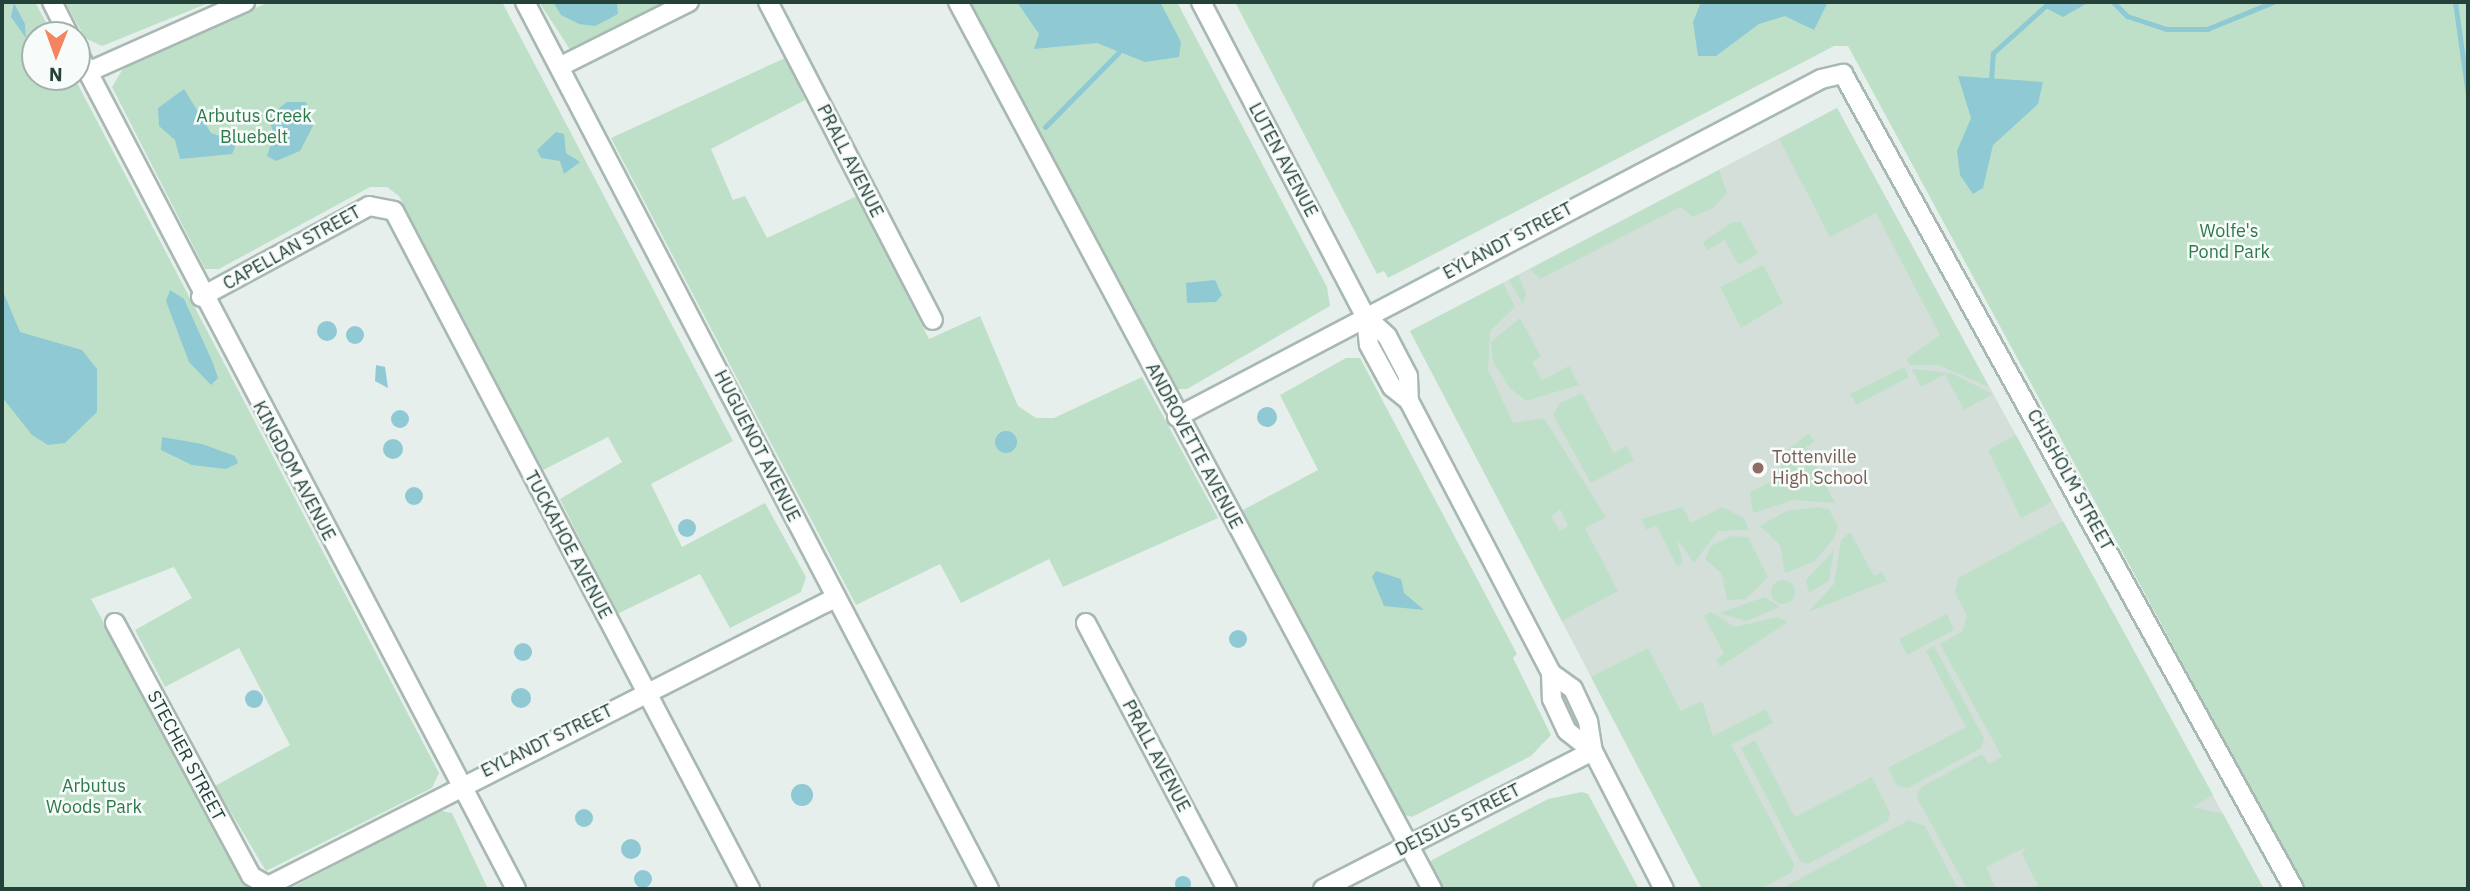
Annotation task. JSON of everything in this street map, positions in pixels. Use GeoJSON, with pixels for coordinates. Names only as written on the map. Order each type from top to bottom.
{"type":"FeatureCollection","features":[{"type":"Feature","properties":{"kind":"street"},"geometry":{"type":"LineString","coordinates":[[52,2],[62,21]]}},
{"type":"Feature","properties":{"kind":"street"},"geometry":{"type":"LineString","coordinates":[[91,71],[245,2]]}},
{"type":"Feature","properties":{"kind":"street","name":"HUGUENOT AVENUE"},"geometry":{"type":"LineString","coordinates":[[525,2],[561,66],[989,889]]}},
{"type":"Feature","properties":{"kind":"street"},"geometry":{"type":"LineString","coordinates":[[561,66],[689,2]]}},
{"type":"Feature","properties":{"kind":"street","name":"PRALL AVENUE"},"geometry":{"type":"LineString","coordinates":[[768,2],[933,320]]}},
{"type":"Feature","properties":{"kind":"street","name":"ANDROVETTE AVENUE"},"geometry":{"type":"LineString","coordinates":[[958,2],[1177,417],[1432,889]]}},
{"type":"Feature","properties":{"kind":"street","name":"LUTEN AVENUE"},"geometry":{"type":"LineString","coordinates":[[1201,2],[1366,317],[1387,336],[1408,376],[1409,401],[1551,673],[1552,699],[1567,731],[1592,751],[1664,889]]}},
{"type":"Feature","properties":{"kind":"street","name":"EYLANDT STREET"},"geometry":{"type":"LineString","coordinates":[[1177,417],[1821,79],[1843,74]]}},
{"type":"Feature","properties":{"kind":"street","name":"CHISHOLM STREET"},"geometry":{"type":"LineString","coordinates":[[1843,74],[2294,889]]}},
{"type":"Feature","properties":{"kind":"street","name":"KINGDOM AVENUE"},"geometry":{"type":"LineString","coordinates":[[91,78],[201,297],[462,783],[516,889]]}},
{"type":"Feature","properties":{"kind":"street","name":"CAPELLAN STREET"},"geometry":{"type":"LineString","coordinates":[[201,297],[369,206],[384,205]]}},
{"type":"Feature","properties":{"kind":"street","name":"TUCKAHOE AVENUE"},"geometry":{"type":"LineString","coordinates":[[384,205],[394,211],[644,693],[750,889]]}},
{"type":"Feature","properties":{"kind":"street","name":"EYLANDT STREET"},"geometry":{"type":"LineString","coordinates":[[261,885],[835,597]]}},
{"type":"Feature","properties":{"kind":"street","name":"STECHER STREET"},"geometry":{"type":"LineString","coordinates":[[115,623],[251,876],[261,885]]}},
{"type":"Feature","properties":{"kind":"street","name":"PRALL AVENUE"},"geometry":{"type":"LineString","coordinates":[[1086,623],[1227,889]]}},
{"type":"Feature","properties":{"kind":"street","name":"DEISIUS STREET"},"geometry":{"type":"LineString","coordinates":[[1323,889],[1592,751]]}},
{"type":"Feature","properties":{"kind":"shaded area","name":"Tottenville High School"},"geometry":{"type":"Polygon","coordinates":[[[1837,108],[2264,889],[1702,889],[1410,331],[1837,108]]]}},
{"type":"Feature","properties":{"kind":"green space","name":"Arbutus Woods Park"},"geometry":{"type":"Polygon","coordinates":[[[2,2],[35,2],[45,21],[21,21],[21,91],[81,91],[439,773],[432,788],[266,871],[215,786],[290,745],[239,648],[165,687],[135,630],[192,598],[174,567],[91,599],[248,889],[2,889],[2,2]]]}},
{"type":"Feature","properties":{"kind":"green space"},"geometry":{"type":"Polygon","coordinates":[[[65,2],[211,2],[102,46],[91,41],[91,21],[76,21],[65,2]]]}},
{"type":"Feature","properties":{"kind":"green space","name":"Arbutus Creek Bluebelt"},"geometry":{"type":"Polygon","coordinates":[[[269,2],[502,2],[733,441],[651,484],[682,547],[765,503],[806,577],[801,592],[730,628],[700,574],[617,614],[560,499],[622,462],[608,437],[543,470],[399,196],[387,187],[370,187],[219,269],[205,269],[112,87],[124,67],[269,2]]]}},
{"type":"Feature","properties":{"kind":"green space"},"geometry":{"type":"Polygon","coordinates":[[[539,2],[674,2],[571,51],[539,2]]]}},
{"type":"Feature","properties":{"kind":"green space"},"geometry":{"type":"Polygon","coordinates":[[[971,2],[1177,2],[1327,287],[1330,306],[1187,389],[1176,389],[971,2]]]}},
{"type":"Feature","properties":{"kind":"green space","name":"Wolfe's Pond Park"},"geometry":{"type":"Polygon","coordinates":[[[1235,2],[2468,2],[2468,889],[2305,889],[1848,46],[1834,46],[1388,278],[1384,271],[1377,274],[1235,2]]]}},
{"type":"Feature","properties":{"kind":"green space"},"geometry":{"type":"Polygon","coordinates":[[[785,58],[805,100],[711,149],[733,200],[745,196],[767,238],[857,196],[929,339],[980,316],[1018,406],[1036,418],[1054,418],[1142,377],[1218,518],[1063,587],[1049,559],[961,603],[940,564],[856,605],[611,138],[785,58]]]}},
{"type":"Feature","properties":{"kind":"green space"},"geometry":{"type":"Polygon","coordinates":[[[1837,108],[1989,387],[1938,365],[1910,365],[1906,359],[1940,335],[1876,213],[1830,237],[1779,139],[1837,108]]]}},
{"type":"Feature","properties":{"kind":"green space"},"geometry":{"type":"Polygon","coordinates":[[[1719,170],[1727,193],[1713,208],[1693,217],[1680,207],[1540,279],[1530,269],[1719,170]]]}},
{"type":"Feature","properties":{"kind":"green space"},"geometry":{"type":"Polygon","coordinates":[[[1732,222],[1741,222],[1758,254],[1738,265],[1725,240],[1707,250],[1703,242],[1732,222]]]}},
{"type":"Feature","properties":{"kind":"green space"},"geometry":{"type":"Polygon","coordinates":[[[1763,265],[1783,303],[1741,328],[1720,287],[1763,265]]]}},
{"type":"Feature","properties":{"kind":"green space"},"geometry":{"type":"Polygon","coordinates":[[[1518,275],[1526,293],[1523,305],[1509,280],[1518,275]]]}},
{"type":"Feature","properties":{"kind":"green space"},"geometry":{"type":"Polygon","coordinates":[[[1503,283],[1515,307],[1490,331],[1488,369],[1513,423],[1544,418],[1606,517],[1585,528],[1618,591],[1562,621],[1410,331],[1503,283]],[[1560,509],[1551,517],[1560,531],[1568,526],[1560,509]]]}},
{"type":"Feature","properties":{"kind":"green space"},"geometry":{"type":"Polygon","coordinates":[[[1520,318],[1541,357],[1532,362],[1542,380],[1569,366],[1579,385],[1526,401],[1510,388],[1493,362],[1491,342],[1520,318]]]}},
{"type":"Feature","properties":{"kind":"green space"},"geometry":{"type":"Polygon","coordinates":[[[1346,358],[1360,358],[1517,654],[1513,658],[1551,735],[1531,756],[1412,817],[1398,813],[1241,511],[1318,470],[1280,395],[1346,358]]]}},
{"type":"Feature","properties":{"kind":"green space"},"geometry":{"type":"Polygon","coordinates":[[[1904,367],[1909,377],[1856,405],[1850,394],[1904,367]]]}},
{"type":"Feature","properties":{"kind":"green space"},"geometry":{"type":"Polygon","coordinates":[[[1912,369],[1951,373],[1993,394],[1964,410],[1945,374],[1921,387],[1912,369]]]}},
{"type":"Feature","properties":{"kind":"green space"},"geometry":{"type":"Polygon","coordinates":[[[1582,393],[1614,453],[1627,446],[1634,460],[1591,483],[1553,415],[1560,403],[1582,393]]]}},
{"type":"Feature","properties":{"kind":"green space"},"geometry":{"type":"Polygon","coordinates":[[[1809,433],[1814,442],[1806,447],[1835,503],[1793,500],[1753,513],[1750,492],[1784,475],[1776,459],[1809,433]]]}},
{"type":"Feature","properties":{"kind":"green space"},"geometry":{"type":"Polygon","coordinates":[[[2016,435],[2052,502],[2021,518],[1988,450],[2016,435]]]}},
{"type":"Feature","properties":{"kind":"green space"},"geometry":{"type":"Polygon","coordinates":[[[1683,507],[1691,523],[1722,507],[1744,518],[1749,530],[1718,531],[1694,563],[1677,539],[1683,563],[1677,566],[1656,525],[1647,530],[1641,519],[1683,507]]]}},
{"type":"Feature","properties":{"kind":"green space"},"geometry":{"type":"Polygon","coordinates":[[[1817,507],[1829,509],[1838,527],[1834,538],[1815,561],[1785,573],[1780,545],[1760,526],[1786,511],[1817,507]]]}},
{"type":"Feature","properties":{"kind":"green space"},"geometry":{"type":"Polygon","coordinates":[[[2063,521],[2213,795],[2193,807],[2223,814],[2264,889],[2030,889],[2038,885],[2022,854],[2026,847],[1986,867],[1996,889],[1967,889],[1917,798],[1920,788],[1982,754],[1989,764],[2002,757],[1940,644],[1962,632],[1967,616],[1955,593],[1958,578],[2063,521]]]}},
{"type":"Feature","properties":{"kind":"green space"},"geometry":{"type":"Polygon","coordinates":[[[1850,532],[1874,576],[1882,572],[1887,581],[1808,612],[1834,584],[1841,540],[1850,532]]]}},
{"type":"Feature","properties":{"kind":"green space"},"geometry":{"type":"Polygon","coordinates":[[[1731,536],[1748,537],[1768,577],[1746,599],[1727,600],[1722,574],[1705,559],[1711,546],[1731,536]]]}},
{"type":"Feature","properties":{"kind":"green space"},"geometry":{"type":"Polygon","coordinates":[[[1834,550],[1829,581],[1809,593],[1806,580],[1834,550]]]}},
{"type":"Feature","properties":{"kind":"green space"},"geometry":{"type":"Polygon","coordinates":[[[1783,580],[1791,584],[1795,592],[1791,600],[1783,604],[1775,600],[1771,592],[1775,584],[1783,580]]]}},
{"type":"Feature","properties":{"kind":"green space"},"geometry":{"type":"Polygon","coordinates":[[[1765,597],[1780,607],[1746,621],[1719,613],[1765,597]]]}},
{"type":"Feature","properties":{"kind":"green space"},"geometry":{"type":"Polygon","coordinates":[[[1711,612],[1735,627],[1778,617],[1788,622],[1720,667],[1716,659],[1724,654],[1704,616],[1711,612]]]}},
{"type":"Feature","properties":{"kind":"green space"},"geometry":{"type":"Polygon","coordinates":[[[1947,614],[1954,630],[1907,655],[1899,639],[1947,614]]]}},
{"type":"Feature","properties":{"kind":"green space"},"geometry":{"type":"Polygon","coordinates":[[[1934,646],[1984,738],[1981,748],[1908,788],[1897,786],[1888,768],[1966,727],[1926,651],[1934,646]]]}},
{"type":"Feature","properties":{"kind":"green space"},"geometry":{"type":"Polygon","coordinates":[[[1648,648],[1681,711],[1702,701],[1713,736],[1766,709],[1773,723],[1731,745],[1794,864],[1792,872],[1761,889],[1702,889],[1591,677],[1648,648]]]}},
{"type":"Feature","properties":{"kind":"green space"},"geometry":{"type":"Polygon","coordinates":[[[1755,740],[1795,817],[1872,777],[1890,813],[1888,821],[1808,864],[1800,861],[1741,748],[1755,740]]]}},
{"type":"Feature","properties":{"kind":"green space"},"geometry":{"type":"Polygon","coordinates":[[[1582,792],[1588,794],[1639,889],[1439,889],[1427,866],[1432,860],[1548,799],[1582,792]]]}},
{"type":"Feature","properties":{"kind":"green space"},"geometry":{"type":"Polygon","coordinates":[[[438,810],[452,813],[488,889],[290,889],[438,810]]]}},
{"type":"Feature","properties":{"kind":"green space"},"geometry":{"type":"Polygon","coordinates":[[[1909,820],[1925,826],[1958,889],[1781,889],[1909,820]]]}},
{"type":"Feature","properties":{"kind":"water"},"geometry":{"type":"Polygon","coordinates":[[[553,2],[617,2],[618,14],[595,26],[579,24],[561,15],[553,2]]]}},
{"type":"Feature","properties":{"kind":"water"},"geometry":{"type":"Polygon","coordinates":[[[1017,2],[1160,2],[1181,42],[1179,57],[1145,62],[1097,43],[1034,49],[1039,34],[1017,2]]]}},
{"type":"Feature","properties":{"kind":"water"},"geometry":{"type":"Polygon","coordinates":[[[1701,2],[1828,2],[1814,30],[1785,16],[1759,24],[1716,56],[1698,56],[1693,22],[1701,2]]]}},
{"type":"Feature","properties":{"kind":"water"},"geometry":{"type":"Polygon","coordinates":[[[2045,2],[2089,2],[2063,17],[2044,7],[2045,2]]]}},
{"type":"Feature","properties":{"kind":"water"},"geometry":{"type":"Polygon","coordinates":[[[14,3],[23,21],[21,21],[21,31],[11,17],[14,3]]]}},
{"type":"Feature","properties":{"kind":"water"},"geometry":{"type":"Polygon","coordinates":[[[1958,76],[2043,82],[2038,104],[1993,145],[1983,188],[1973,194],[1960,175],[1957,151],[1971,118],[1958,76]]]}},
{"type":"Feature","properties":{"kind":"water"},"geometry":{"type":"Polygon","coordinates":[[[184,89],[211,133],[237,142],[232,154],[180,159],[175,140],[159,126],[158,108],[184,89]]]}},
{"type":"Feature","properties":{"kind":"water"},"geometry":{"type":"Polygon","coordinates":[[[287,102],[306,102],[313,126],[300,151],[276,161],[267,156],[274,134],[268,117],[287,102]]]}},
{"type":"Feature","properties":{"kind":"water"},"geometry":{"type":"Polygon","coordinates":[[[556,132],[564,134],[566,153],[580,162],[564,174],[560,161],[541,158],[537,150],[556,132]]]}},
{"type":"Feature","properties":{"kind":"water"},"geometry":{"type":"Polygon","coordinates":[[[1215,280],[1222,295],[1216,302],[1187,303],[1186,283],[1215,280]]]}},
{"type":"Feature","properties":{"kind":"water"},"geometry":{"type":"Polygon","coordinates":[[[2,289],[20,332],[82,350],[97,369],[97,412],[65,443],[48,445],[32,435],[2,397],[2,289]]]}},
{"type":"Feature","properties":{"kind":"water"},"geometry":{"type":"Polygon","coordinates":[[[170,290],[184,299],[213,363],[218,378],[211,385],[189,362],[166,301],[170,290]]]}},
{"type":"Feature","properties":{"kind":"water"},"geometry":{"type":"Polygon","coordinates":[[[327,321],[334,324],[337,331],[334,338],[327,341],[320,338],[317,331],[320,324],[327,321]]]}},
{"type":"Feature","properties":{"kind":"water"},"geometry":{"type":"Polygon","coordinates":[[[355,326],[363,331],[364,335],[359,343],[355,344],[347,339],[346,335],[351,327],[355,326]]]}},
{"type":"Feature","properties":{"kind":"water"},"geometry":{"type":"Polygon","coordinates":[[[376,365],[385,367],[388,388],[375,381],[376,365]]]}},
{"type":"Feature","properties":{"kind":"water"},"geometry":{"type":"Polygon","coordinates":[[[1267,407],[1274,410],[1277,417],[1274,424],[1267,427],[1260,424],[1257,417],[1260,410],[1267,407]]]}},
{"type":"Feature","properties":{"kind":"water"},"geometry":{"type":"Polygon","coordinates":[[[400,410],[406,413],[409,419],[406,425],[400,428],[394,425],[391,419],[394,413],[400,410]]]}},
{"type":"Feature","properties":{"kind":"water"},"geometry":{"type":"Polygon","coordinates":[[[1006,431],[1014,434],[1017,442],[1014,450],[1006,453],[998,450],[995,442],[998,434],[1006,431]]]}},
{"type":"Feature","properties":{"kind":"water"},"geometry":{"type":"Polygon","coordinates":[[[162,437],[202,444],[235,456],[238,463],[226,469],[192,465],[161,450],[162,437]]]}},
{"type":"Feature","properties":{"kind":"water"},"geometry":{"type":"Polygon","coordinates":[[[393,439],[400,442],[403,449],[400,456],[393,459],[386,456],[383,449],[386,442],[393,439]]]}},
{"type":"Feature","properties":{"kind":"water"},"geometry":{"type":"Polygon","coordinates":[[[410,487],[418,487],[423,496],[421,503],[410,505],[405,500],[405,492],[410,487]]]}},
{"type":"Feature","properties":{"kind":"water"},"geometry":{"type":"Polygon","coordinates":[[[687,519],[693,522],[696,528],[693,534],[687,537],[681,534],[678,528],[681,522],[687,519]]]}},
{"type":"Feature","properties":{"kind":"water"},"geometry":{"type":"Polygon","coordinates":[[[1376,571],[1401,579],[1404,593],[1424,610],[1384,606],[1372,577],[1376,571]]]}},
{"type":"Feature","properties":{"kind":"water"},"geometry":{"type":"Polygon","coordinates":[[[1238,630],[1244,633],[1247,639],[1244,645],[1238,648],[1232,645],[1229,639],[1232,633],[1238,630]]]}},
{"type":"Feature","properties":{"kind":"water"},"geometry":{"type":"Polygon","coordinates":[[[523,643],[529,646],[532,652],[529,658],[523,661],[517,658],[514,652],[517,646],[523,643]]]}},
{"type":"Feature","properties":{"kind":"water"},"geometry":{"type":"Polygon","coordinates":[[[521,688],[528,691],[531,698],[528,705],[521,708],[514,705],[511,698],[514,691],[521,688]]]}},
{"type":"Feature","properties":{"kind":"water"},"geometry":{"type":"Polygon","coordinates":[[[254,690],[260,693],[263,699],[260,705],[254,708],[248,705],[245,699],[248,693],[254,690]]]}},
{"type":"Feature","properties":{"kind":"water"},"geometry":{"type":"Polygon","coordinates":[[[802,784],[810,787],[813,795],[810,803],[802,806],[794,803],[791,795],[794,787],[802,784]]]}},
{"type":"Feature","properties":{"kind":"water"},"geometry":{"type":"Polygon","coordinates":[[[580,809],[588,809],[593,818],[591,825],[580,827],[575,822],[575,814],[580,809]]]}},
{"type":"Feature","properties":{"kind":"water"},"geometry":{"type":"Polygon","coordinates":[[[631,839],[638,842],[641,849],[638,856],[631,859],[624,856],[621,849],[624,842],[631,839]]]}},
{"type":"Feature","properties":{"kind":"water"},"geometry":{"type":"Polygon","coordinates":[[[643,870],[649,873],[652,879],[649,885],[643,888],[637,885],[634,879],[637,873],[643,870]]]}},
{"type":"Feature","properties":{"kind":"water"},"geometry":{"type":"Polygon","coordinates":[[[1183,876],[1191,884],[1183,892],[1175,884],[1183,876]]]}},
{"type":"Feature","properties":{"kind":"waterway"},"geometry":{"type":"LineString","coordinates":[[2113,2],[2127,16],[2166,29],[2207,29],[2273,2]]}},
{"type":"Feature","properties":{"kind":"waterway"},"geometry":{"type":"LineString","coordinates":[[2455,2],[2468,95]]}},
{"type":"Feature","properties":{"kind":"waterway"},"geometry":{"type":"LineString","coordinates":[[1991,80],[1993,53],[2044,7]]}},
{"type":"Feature","properties":{"kind":"waterway"},"geometry":{"type":"LineString","coordinates":[[1045,127],[1119,52]]}},
{"type":"Feature","properties":{"kind":"place","name":"Tottenville High School"},"geometry":{"type":"Point","coordinates":[1758,468]}}]}
